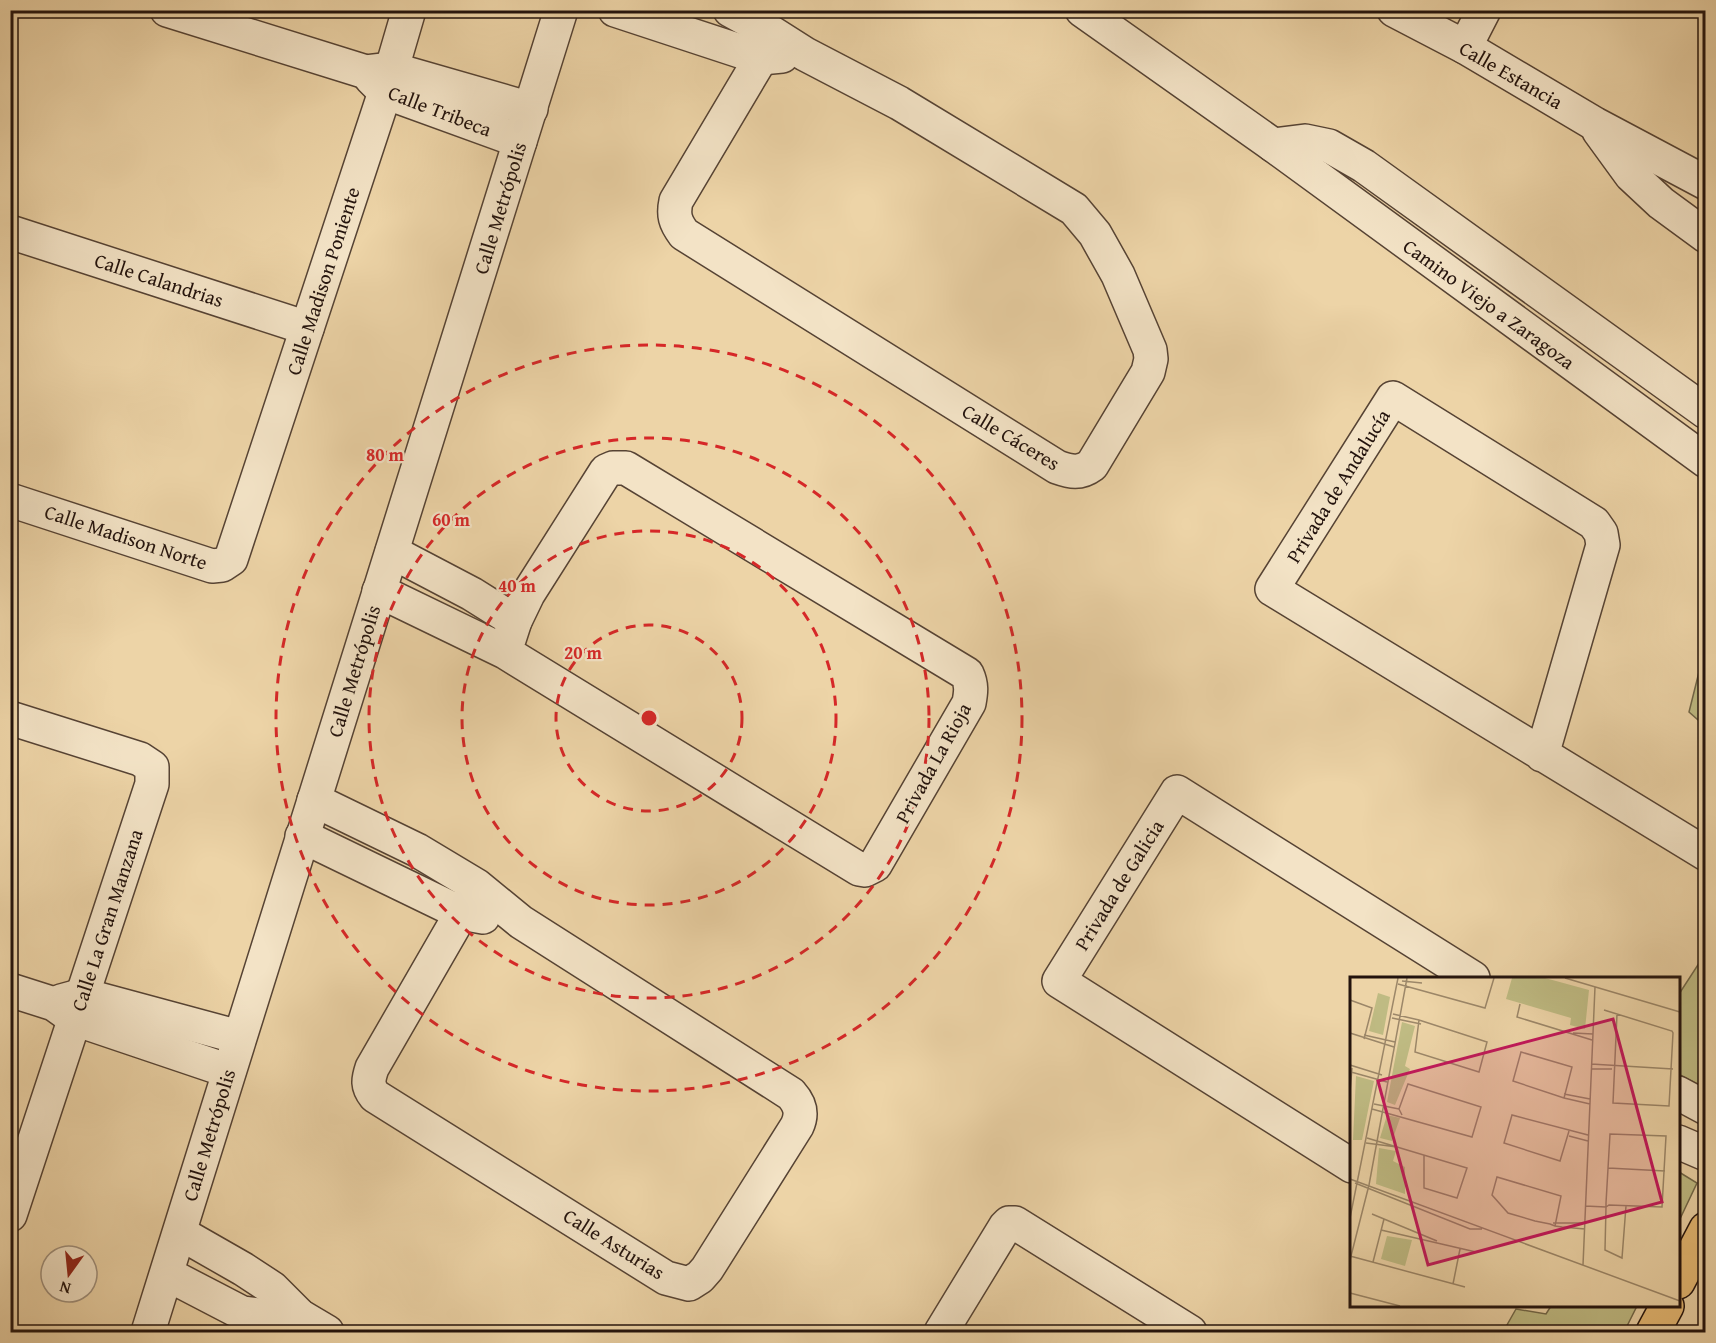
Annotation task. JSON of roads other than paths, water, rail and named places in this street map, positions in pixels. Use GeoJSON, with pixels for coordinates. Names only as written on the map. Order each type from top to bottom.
{"type":"FeatureCollection","features":[{"type":"Feature","properties":{"kind":"main road"},"geometry":{"type":"LineString","coordinates":[[1680,1278],[1706,1228]]}},
{"type":"Feature","properties":{"kind":"street","name":"Calle Tribeca"},"geometry":{"type":"LineString","coordinates":[[167,10],[255,24],[520,141]]}},
{"type":"Feature","properties":{"kind":"street","name":"Calle Madison Poniente"},"geometry":{"type":"LineString","coordinates":[[234,550],[308,328],[381,78],[409,10]]}},
{"type":"Feature","properties":{"kind":"street","name":"Calle Metrópolis"},"geometry":{"type":"LineString","coordinates":[[148,1332],[561,10]]}},
{"type":"Feature","properties":{"kind":"street","name":"Calle Cáceres"},"geometry":{"type":"LineString","coordinates":[[615,10],[805,54],[899,103],[987,154],[1074,209],[1095,234],[1118,275],[1150,350],[1151,359],[1148,372],[1092,465],[1085,470],[1075,472],[1057,467],[684,234],[677,225],[674,214],[676,201],[766,46]]}},
{"type":"Feature","properties":{"kind":"street"},"geometry":{"type":"LineString","coordinates":[[730,10],[766,46]]}},
{"type":"Feature","properties":{"kind":"street","name":"Camino Viejo a Zaragoza"},"geometry":{"type":"LineString","coordinates":[[1082,10],[1273,145],[1706,462]]}},
{"type":"Feature","properties":{"kind":"street","name":"Calle Estancia"},"geometry":{"type":"LineString","coordinates":[[1394,10],[1465,47],[1595,124],[1706,183]]}},
{"type":"Feature","properties":{"kind":"street"},"geometry":{"type":"LineString","coordinates":[[1465,47],[1484,10]]}},
{"type":"Feature","properties":{"kind":"street","name":"Calle Tribeca"},"geometry":{"type":"LineString","coordinates":[[381,78],[531,109]]}},
{"type":"Feature","properties":{"kind":"street","name":"Calle Estancia"},"geometry":{"type":"LineString","coordinates":[[1595,124],[1631,175],[1661,203],[1706,236]]}},
{"type":"Feature","properties":{"kind":"street","name":"Camino Viejo a Zaragoza"},"geometry":{"type":"LineString","coordinates":[[1273,145],[1305,141],[1329,147],[1364,166],[1706,412]]}},
{"type":"Feature","properties":{"kind":"street","name":"Calle Calandrias"},"geometry":{"type":"LineString","coordinates":[[10,232],[308,328]]}},
{"type":"Feature","properties":{"kind":"street","name":"Privada de Andalucía"},"geometry":{"type":"LineString","coordinates":[[1542,755],[1603,545],[1601,533],[1594,523],[1393,399],[1272,590],[1542,755],[1706,854]]}},
{"type":"Feature","properties":{"kind":"street","name":"Privada La Rioja"},"geometry":{"type":"LineString","coordinates":[[380,591],[505,652],[859,869],[865,870],[875,865],[969,703],[971,691],[967,674],[636,474],[620,467],[606,471],[528,594],[515,621],[505,652]]}},
{"type":"Feature","properties":{"kind":"street","name":"Calle Madison Norte"},"geometry":{"type":"LineString","coordinates":[[10,500],[212,566],[222,565],[231,558],[234,550]]}},
{"type":"Feature","properties":{"kind":"street"},"geometry":{"type":"LineString","coordinates":[[392,552],[452,583],[515,621]]}},
{"type":"Feature","properties":{"kind":"street"},"geometry":{"type":"LineString","coordinates":[[435,618],[452,583]]}},
{"type":"Feature","properties":{"kind":"street","name":"Calle La Gran Manzana"},"geometry":{"type":"LineString","coordinates":[[10,718],[140,759],[152,767],[152,784],[70,1006],[10,1215]]}},
{"type":"Feature","properties":{"kind":"street","name":"Privada de Galicia"},"geometry":{"type":"LineString","coordinates":[[1350,1165],[1059,981],[1177,792],[1471,977]]}},
{"type":"Feature","properties":{"kind":"street","name":"Calle Asturias"},"geometry":{"type":"LineString","coordinates":[[314,800],[417,850],[477,886],[521,922],[791,1094],[797,1101],[800,1119],[700,1278],[689,1284],[666,1278],[375,1096],[371,1091],[368,1079],[372,1068],[477,886]]}},
{"type":"Feature","properties":{"kind":"street","name":"Calle Asturias"},"geometry":{"type":"LineString","coordinates":[[302,836],[461,914],[521,922]]}},
{"type":"Feature","properties":{"kind":"street"},"geometry":{"type":"LineString","coordinates":[[10,990],[70,1006],[239,1037]]}},
{"type":"Feature","properties":{"kind":"street"},"geometry":{"type":"LineString","coordinates":[[70,1006],[229,1071]]}},
{"type":"Feature","properties":{"kind":"street"},"geometry":{"type":"LineString","coordinates":[[1680,1094],[1706,1108]]}},
{"type":"Feature","properties":{"kind":"street"},"geometry":{"type":"LineString","coordinates":[[1680,1143],[1706,1154]]}},
{"type":"Feature","properties":{"kind":"street"},"geometry":{"type":"LineString","coordinates":[[941,1332],[1009,1223],[1015,1223],[1190,1332]]}},
{"type":"Feature","properties":{"kind":"street"},"geometry":{"type":"LineString","coordinates":[[180,1233],[272,1288],[300,1316],[327,1332]]}},
{"type":"Feature","properties":{"kind":"street"},"geometry":{"type":"LineString","coordinates":[[167,1274],[242,1313],[276,1317],[300,1316]]}}]}
